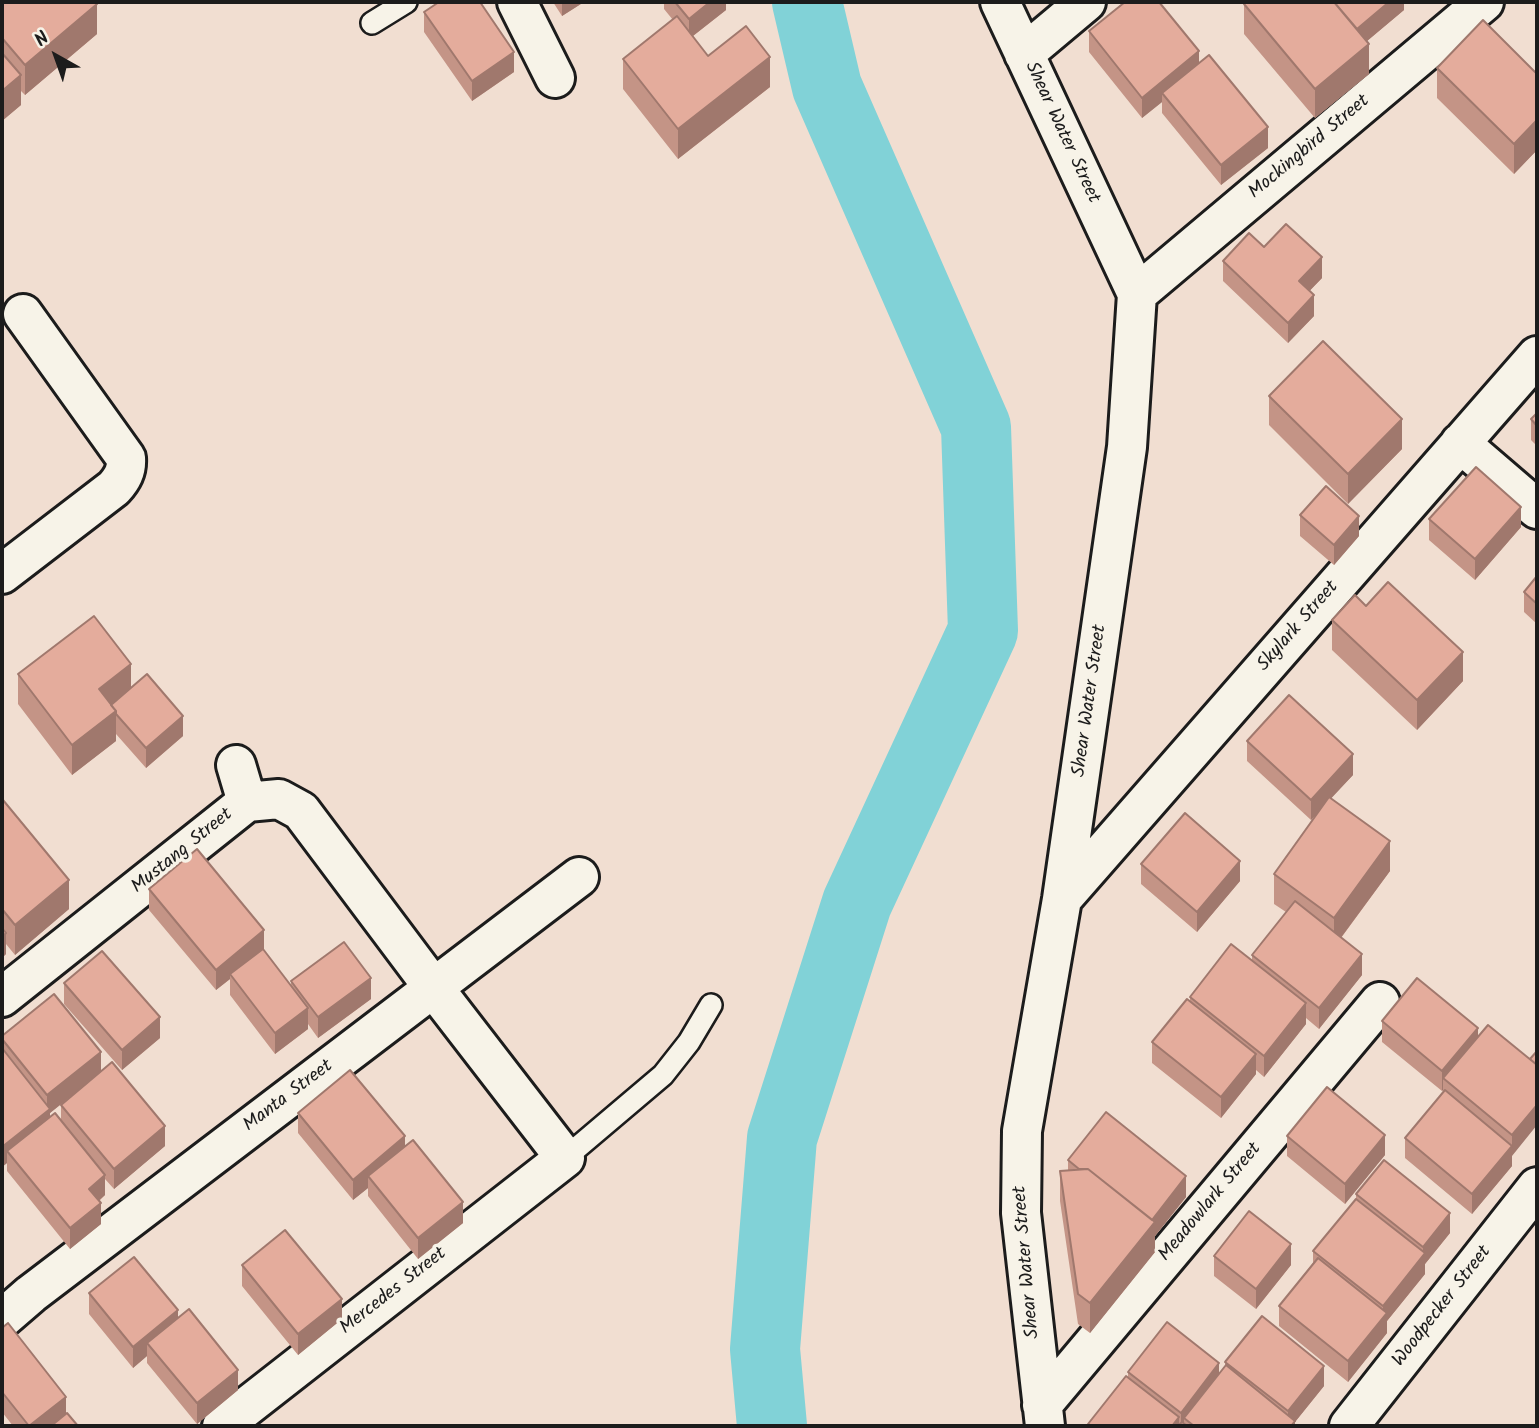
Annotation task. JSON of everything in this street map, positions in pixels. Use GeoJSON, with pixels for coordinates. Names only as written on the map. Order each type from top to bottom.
{"type":"FeatureCollection","features":[{"type":"Feature","properties":{"kind":"street"},"geometry":{"type":"LineString","coordinates":[[517,2],[555,78]]}},
{"type":"Feature","properties":{"kind":"street","name":"Shear Water Street"},"geometry":{"type":"LineString","coordinates":[[1000,2],[1137,294],[1127,447],[1062,899],[1022,1131],[1021,1213],[1043,1415]]}},
{"type":"Feature","properties":{"kind":"street"},"geometry":{"type":"LineString","coordinates":[[1024,54],[1086,2]]}},
{"type":"Feature","properties":{"kind":"street","name":"Mockingbird Street"},"geometry":{"type":"LineString","coordinates":[[1137,294],[1484,2]]}},
{"type":"Feature","properties":{"kind":"street"},"geometry":{"type":"LineString","coordinates":[[2,574],[114,488],[121,480],[126,467],[126,458],[23,314]]}},
{"type":"Feature","properties":{"kind":"street","name":"Skylark Street"},"geometry":{"type":"LineString","coordinates":[[1062,899],[1537,356]]}},
{"type":"Feature","properties":{"kind":"street"},"geometry":{"type":"LineString","coordinates":[[1460,443],[1537,509]]}},
{"type":"Feature","properties":{"kind":"street"},"geometry":{"type":"LineString","coordinates":[[236,765],[247,802]]}},
{"type":"Feature","properties":{"kind":"street","name":"Mustang Street"},"geometry":{"type":"LineString","coordinates":[[2,997],[247,802],[279,799],[301,811],[565,1158]]}},
{"type":"Feature","properties":{"kind":"street","name":"Manta Street"},"geometry":{"type":"LineString","coordinates":[[2,1319],[31,1294],[579,877]]}},
{"type":"Feature","properties":{"kind":"street","name":"Meadowlark Street"},"geometry":{"type":"LineString","coordinates":[[1043,1415],[1380,1002]]}},
{"type":"Feature","properties":{"kind":"street","name":"Mercedes Street"},"geometry":{"type":"LineString","coordinates":[[222,1426],[565,1158]]}},
{"type":"Feature","properties":{"kind":"street","name":"Woodpecker Street"},"geometry":{"type":"LineString","coordinates":[[1349,1426],[1537,1187]]}},
{"type":"Feature","properties":{"kind":"lane"},"geometry":{"type":"LineString","coordinates":[[372,23],[406,2]]}},
{"type":"Feature","properties":{"kind":"lane"},"geometry":{"type":"LineString","coordinates":[[565,1158],[663,1075],[689,1042],[711,1004]]}},
{"type":"Feature","properties":{"kind":"building"},"geometry":{"type":"Polygon","coordinates":[[[2,2],[97,4],[25,65],[2,38],[2,2]]]}},
{"type":"Feature","properties":{"kind":"building"},"geometry":{"type":"Polygon","coordinates":[[[439,2],[480,2],[514,52],[472,81],[424,12],[439,2]]]}},
{"type":"Feature","properties":{"kind":"building"},"geometry":{"type":"Polygon","coordinates":[[[675,2],[710,2],[689,19],[675,2]]]}},
{"type":"Feature","properties":{"kind":"building"},"geometry":{"type":"Polygon","coordinates":[[[1125,2],[1159,2],[1199,51],[1142,98],[1089,31],[1125,2]]]}},
{"type":"Feature","properties":{"kind":"building"},"geometry":{"type":"Polygon","coordinates":[[[1334,2],[1369,44],[1315,89],[1244,4],[1334,2]]]}},
{"type":"Feature","properties":{"kind":"building"},"geometry":{"type":"Polygon","coordinates":[[[1334,2],[1389,2],[1357,29],[1334,2]]]}},
{"type":"Feature","properties":{"kind":"building"},"geometry":{"type":"Polygon","coordinates":[[[677,16],[708,56],[746,26],[770,57],[678,129],[623,59],[677,16]]]}},
{"type":"Feature","properties":{"kind":"building"},"geometry":{"type":"Polygon","coordinates":[[[1483,20],[1537,74],[1537,120],[1514,144],[1437,68],[1483,20]]]}},
{"type":"Feature","properties":{"kind":"building"},"geometry":{"type":"Polygon","coordinates":[[[2,53],[21,75],[2,91],[2,53]]]}},
{"type":"Feature","properties":{"kind":"building"},"geometry":{"type":"Polygon","coordinates":[[[1209,55],[1268,127],[1221,165],[1162,93],[1209,55]]]}},
{"type":"Feature","properties":{"kind":"building"},"geometry":{"type":"Polygon","coordinates":[[[1286,224],[1322,257],[1299,281],[1314,295],[1288,323],[1223,261],[1249,233],[1264,247],[1286,224]]]}},
{"type":"Feature","properties":{"kind":"building"},"geometry":{"type":"Polygon","coordinates":[[[1323,341],[1402,419],[1348,474],[1269,396],[1323,341]]]}},
{"type":"Feature","properties":{"kind":"building"},"geometry":{"type":"Polygon","coordinates":[[[1537,413],[1537,426],[1531,419],[1537,413]]]}},
{"type":"Feature","properties":{"kind":"building"},"geometry":{"type":"Polygon","coordinates":[[[1476,467],[1521,507],[1475,559],[1429,519],[1476,467]]]}},
{"type":"Feature","properties":{"kind":"building"},"geometry":{"type":"Polygon","coordinates":[[[1326,486],[1359,516],[1334,545],[1300,515],[1326,486]]]}},
{"type":"Feature","properties":{"kind":"building"},"geometry":{"type":"Polygon","coordinates":[[[1537,576],[1537,604],[1524,592],[1537,576]]]}},
{"type":"Feature","properties":{"kind":"building"},"geometry":{"type":"Polygon","coordinates":[[[1388,582],[1463,652],[1417,700],[1332,620],[1355,595],[1366,606],[1388,582]]]}},
{"type":"Feature","properties":{"kind":"building"},"geometry":{"type":"Polygon","coordinates":[[[94,616],[131,664],[99,689],[116,711],[72,745],[18,674],[94,616]]]}},
{"type":"Feature","properties":{"kind":"building"},"geometry":{"type":"Polygon","coordinates":[[[147,674],[183,716],[146,748],[111,705],[147,674]]]}},
{"type":"Feature","properties":{"kind":"building"},"geometry":{"type":"Polygon","coordinates":[[[1289,695],[1353,754],[1311,800],[1247,741],[1289,695]]]}},
{"type":"Feature","properties":{"kind":"building"},"geometry":{"type":"Polygon","coordinates":[[[1329,797],[1390,841],[1334,918],[1274,874],[1329,797]]]}},
{"type":"Feature","properties":{"kind":"building"},"geometry":{"type":"Polygon","coordinates":[[[3,800],[69,880],[15,925],[2,909],[3,800]]]}},
{"type":"Feature","properties":{"kind":"building"},"geometry":{"type":"Polygon","coordinates":[[[1185,813],[1240,861],[1197,912],[1141,864],[1185,813]]]}},
{"type":"Feature","properties":{"kind":"building"},"geometry":{"type":"Polygon","coordinates":[[[197,849],[264,930],[216,970],[149,889],[197,849]]]}},
{"type":"Feature","properties":{"kind":"building"},"geometry":{"type":"Polygon","coordinates":[[[1295,901],[1362,954],[1319,1008],[1252,955],[1295,901]]]}},
{"type":"Feature","properties":{"kind":"building"},"geometry":{"type":"Polygon","coordinates":[[[344,942],[371,978],[318,1017],[291,981],[344,942]]]}},
{"type":"Feature","properties":{"kind":"building"},"geometry":{"type":"Polygon","coordinates":[[[1231,944],[1306,1003],[1264,1056],[1190,997],[1231,944]]]}},
{"type":"Feature","properties":{"kind":"building"},"geometry":{"type":"Polygon","coordinates":[[[263,949],[308,1008],[275,1033],[230,974],[263,949]]]}},
{"type":"Feature","properties":{"kind":"building"},"geometry":{"type":"Polygon","coordinates":[[[102,951],[160,1017],[122,1050],[64,983],[102,951]]]}},
{"type":"Feature","properties":{"kind":"building"},"geometry":{"type":"Polygon","coordinates":[[[1417,978],[1478,1028],[1442,1071],[1382,1021],[1417,978]]]}},
{"type":"Feature","properties":{"kind":"building"},"geometry":{"type":"Polygon","coordinates":[[[54,994],[101,1052],[47,1095],[2,1036],[54,994]]]}},
{"type":"Feature","properties":{"kind":"building"},"geometry":{"type":"Polygon","coordinates":[[[1187,999],[1256,1054],[1221,1097],[1152,1042],[1187,999]]]}},
{"type":"Feature","properties":{"kind":"building"},"geometry":{"type":"Polygon","coordinates":[[[1488,1025],[1537,1065],[1537,1105],[1512,1135],[1443,1078],[1488,1025]]]}},
{"type":"Feature","properties":{"kind":"building"},"geometry":{"type":"Polygon","coordinates":[[[2,1048],[50,1109],[2,1147],[2,1048]]]}},
{"type":"Feature","properties":{"kind":"building"},"geometry":{"type":"Polygon","coordinates":[[[1537,1051],[1537,1065],[1530,1059],[1537,1051]]]}},
{"type":"Feature","properties":{"kind":"building"},"geometry":{"type":"Polygon","coordinates":[[[112,1062],[165,1126],[114,1169],[61,1105],[112,1062]]]}},
{"type":"Feature","properties":{"kind":"building"},"geometry":{"type":"Polygon","coordinates":[[[350,1070],[405,1136],[353,1180],[298,1113],[350,1070]]]}},
{"type":"Feature","properties":{"kind":"building"},"geometry":{"type":"Polygon","coordinates":[[[1327,1087],[1385,1135],[1345,1184],[1287,1136],[1327,1087]]]}},
{"type":"Feature","properties":{"kind":"building"},"geometry":{"type":"Polygon","coordinates":[[[1445,1090],[1512,1146],[1472,1194],[1405,1138],[1445,1090]]]}},
{"type":"Feature","properties":{"kind":"building"},"geometry":{"type":"Polygon","coordinates":[[[1106,1112],[1186,1176],[1152,1220],[1088,1169],[1079,1169],[1068,1160],[1106,1112]]]}},
{"type":"Feature","properties":{"kind":"building"},"geometry":{"type":"Polygon","coordinates":[[[55,1113],[105,1175],[89,1189],[101,1203],[70,1228],[7,1151],[55,1113]]]}},
{"type":"Feature","properties":{"kind":"building"},"geometry":{"type":"Polygon","coordinates":[[[413,1140],[463,1202],[418,1238],[368,1176],[413,1140]]]}},
{"type":"Feature","properties":{"kind":"building"},"geometry":{"type":"Polygon","coordinates":[[[1384,1160],[1450,1213],[1423,1247],[1356,1194],[1384,1160]]]}},
{"type":"Feature","properties":{"kind":"building"},"geometry":{"type":"Polygon","coordinates":[[[1088,1169],[1155,1222],[1090,1303],[1078,1294],[1060,1171],[1088,1169]]]}},
{"type":"Feature","properties":{"kind":"building"},"geometry":{"type":"Polygon","coordinates":[[[1356,1199],[1425,1253],[1383,1306],[1313,1251],[1356,1199]]]}},
{"type":"Feature","properties":{"kind":"building"},"geometry":{"type":"Polygon","coordinates":[[[1249,1211],[1291,1244],[1256,1289],[1214,1256],[1249,1211]]]}},
{"type":"Feature","properties":{"kind":"building"},"geometry":{"type":"Polygon","coordinates":[[[285,1230],[342,1299],[298,1334],[242,1265],[285,1230]]]}},
{"type":"Feature","properties":{"kind":"building"},"geometry":{"type":"Polygon","coordinates":[[[134,1257],[178,1310],[133,1347],[89,1293],[134,1257]]]}},
{"type":"Feature","properties":{"kind":"building"},"geometry":{"type":"Polygon","coordinates":[[[1318,1258],[1387,1313],[1348,1361],[1279,1306],[1318,1258]]]}},
{"type":"Feature","properties":{"kind":"building"},"geometry":{"type":"Polygon","coordinates":[[[189,1309],[238,1370],[197,1403],[147,1343],[189,1309]]]}},
{"type":"Feature","properties":{"kind":"building"},"geometry":{"type":"Polygon","coordinates":[[[1262,1316],[1324,1366],[1288,1411],[1225,1362],[1262,1316]]]}},
{"type":"Feature","properties":{"kind":"building"},"geometry":{"type":"Polygon","coordinates":[[[1167,1322],[1219,1363],[1181,1413],[1128,1372],[1167,1322]]]}},
{"type":"Feature","properties":{"kind":"building"},"geometry":{"type":"Polygon","coordinates":[[[8,1323],[66,1397],[29,1426],[2,1392],[2,1328],[8,1323]]]}},
{"type":"Feature","properties":{"kind":"building"},"geometry":{"type":"Polygon","coordinates":[[[1226,1365],[1295,1421],[1291,1426],[1194,1426],[1184,1418],[1226,1365]]]}},
{"type":"Feature","properties":{"kind":"building"},"geometry":{"type":"Polygon","coordinates":[[[1126,1376],[1179,1417],[1172,1426],[1088,1424],[1126,1376]]]}},
{"type":"Feature","properties":{"kind":"building"},"geometry":{"type":"Polygon","coordinates":[[[67,1413],[78,1426],[51,1426],[67,1413]]]}},
{"type":"Feature","properties":{"kind":"waterway"},"geometry":{"type":"LineString","coordinates":[[772,1426],[765,1349],[782,1138],[857,903],[983,631],[976,427],[827,87],[807,2]]}}]}
